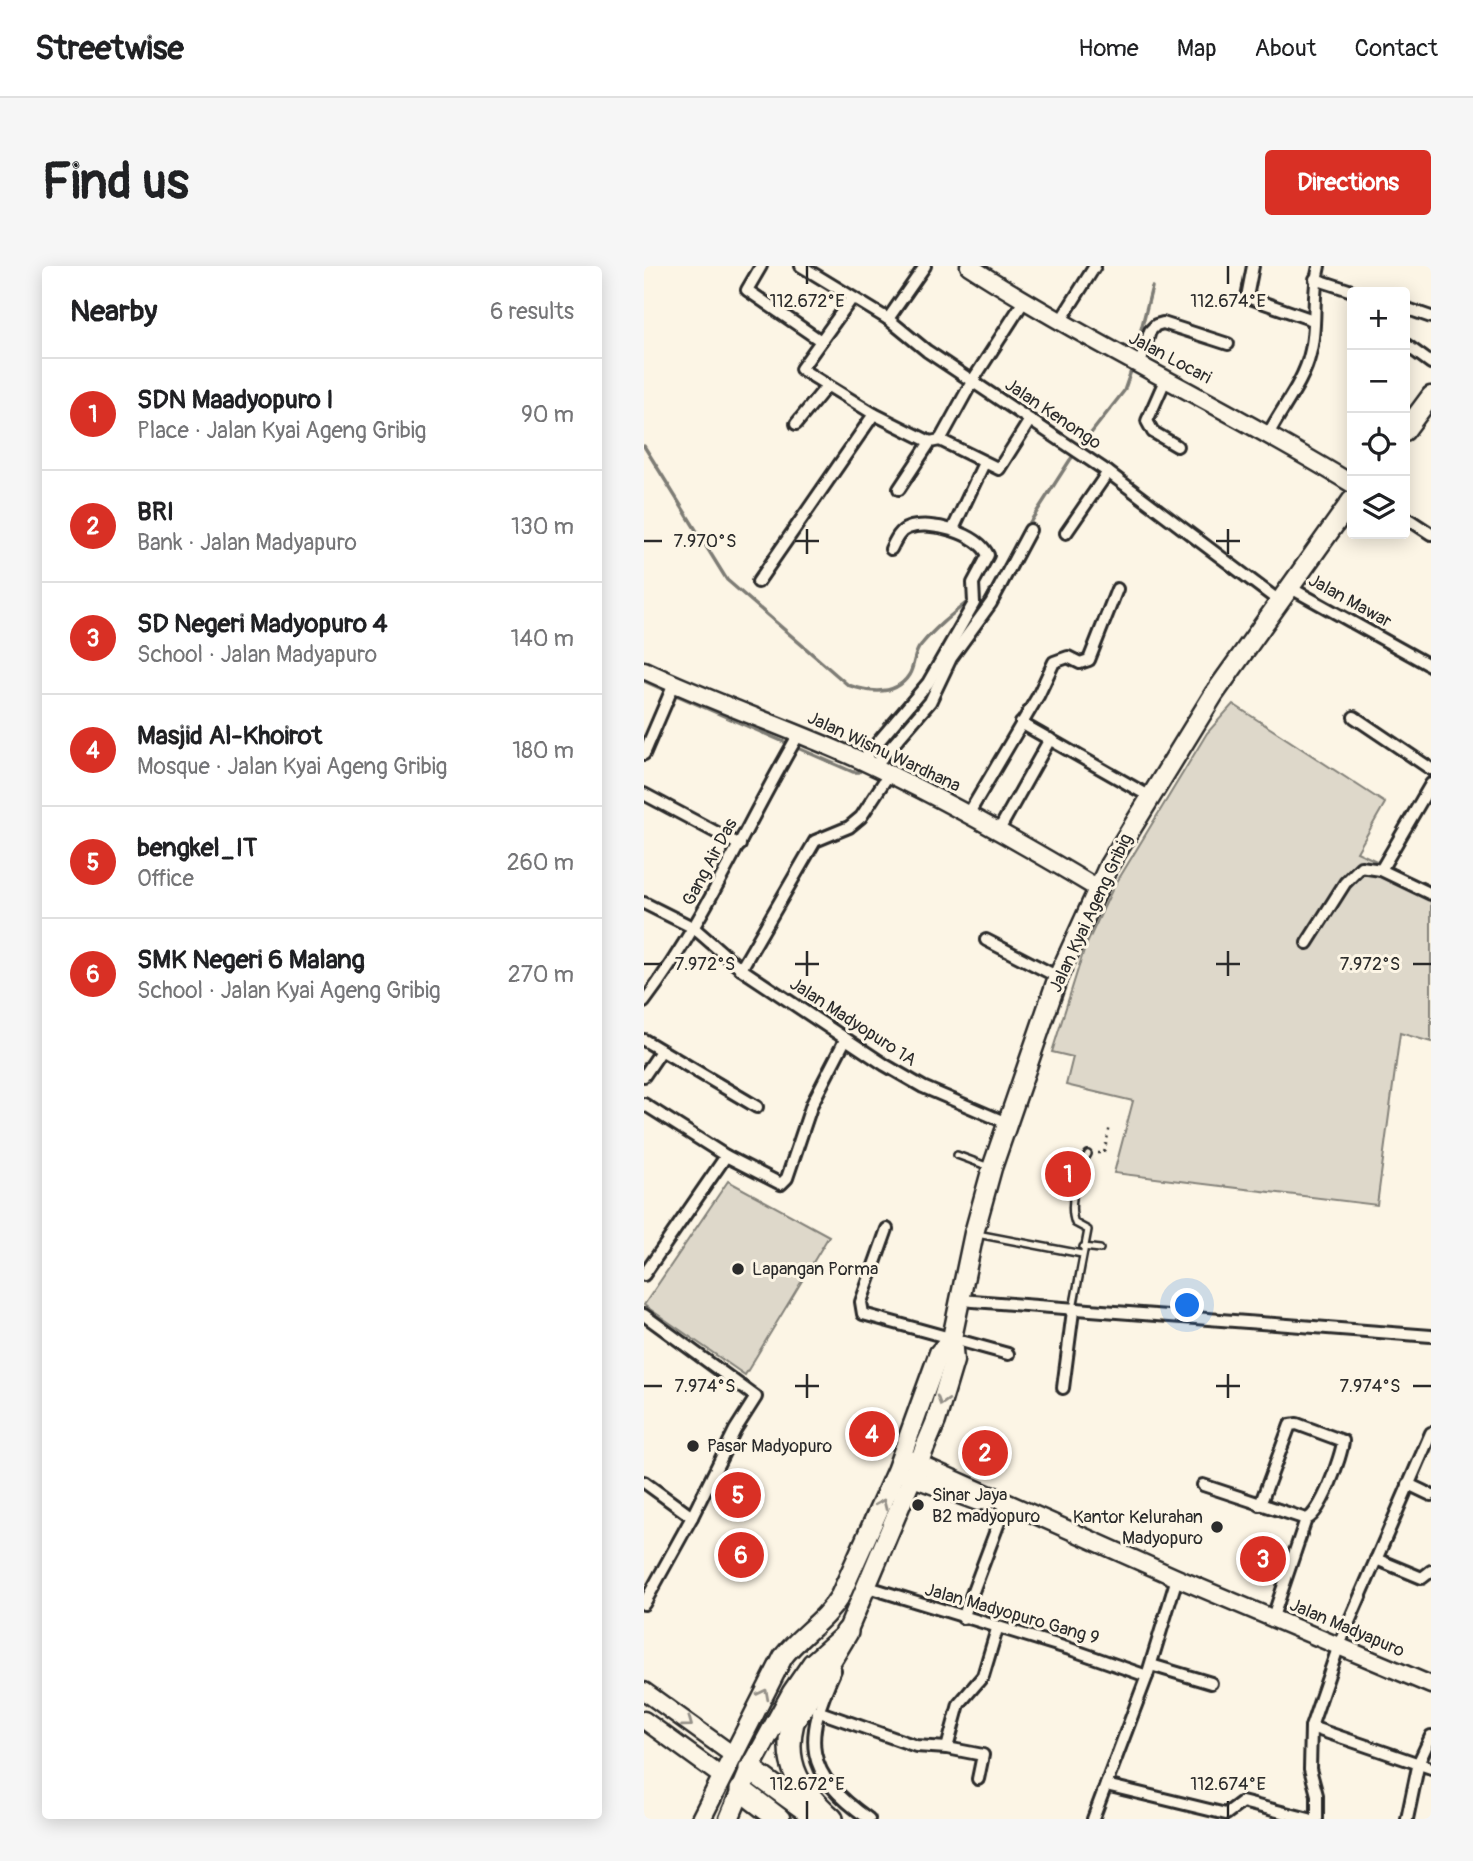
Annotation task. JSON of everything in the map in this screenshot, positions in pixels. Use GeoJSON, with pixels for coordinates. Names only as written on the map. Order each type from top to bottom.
{"type":"FeatureCollection","features":[{"type":"Feature","properties":{"kind":"highway"},"geometry":{"type":"LineString","coordinates":[[832,1819],[797,1782],[789,1754],[789,1739],[793,1722],[847,1632]]}},
{"type":"Feature","properties":{"kind":"highway"},"geometry":{"type":"LineString","coordinates":[[750,1769],[819,1819]]}},
{"type":"Feature","properties":{"kind":"highway"},"geometry":{"type":"LineString","coordinates":[[741,1790],[779,1819]]}},
{"type":"Feature","properties":{"kind":"main road"},"geometry":{"type":"LineString","coordinates":[[1410,424],[1431,396]]}},
{"type":"Feature","properties":{"kind":"main road","name":"Jalan Kyai Ageng Gribig"},"geometry":{"type":"LineString","coordinates":[[729,1819],[750,1769],[812,1662],[847,1632],[868,1587],[907,1467],[939,1353],[952,1338],[988,1167],[1007,1124],[1058,977],[1098,890],[1149,796],[1213,694],[1347,507]]}},
{"type":"Feature","properties":{"kind":"main road","name":"Jalan Kyai Ageng Gribig"},"geometry":{"type":"LineString","coordinates":[[701,1819],[783,1657],[798,1638],[829,1614],[907,1467]]}},
{"type":"Feature","properties":{"kind":"main road"},"geometry":{"type":"LineString","coordinates":[[733,1755],[750,1769]]}},
{"type":"Feature","properties":{"kind":"main road"},"geometry":{"type":"LineString","coordinates":[[721,1776],[741,1790]]}},
{"type":"Feature","properties":{"kind":"street"},"geometry":{"type":"LineString","coordinates":[[761,266],[746,289],[821,341]]}},
{"type":"Feature","properties":{"kind":"street","name":"Jalan Kenongo"},"geometry":{"type":"LineString","coordinates":[[802,266],[888,319],[927,351],[1284,594]]}},
{"type":"Feature","properties":{"kind":"street"},"geometry":{"type":"LineString","coordinates":[[888,319],[925,266]]}},
{"type":"Feature","properties":{"kind":"street","name":"Jalan Locari"},"geometry":{"type":"LineString","coordinates":[[969,266],[1024,301],[1269,433],[1347,481]]}},
{"type":"Feature","properties":{"kind":"street"},"geometry":{"type":"LineString","coordinates":[[1061,320],[1095,266]]}},
{"type":"Feature","properties":{"kind":"street"},"geometry":{"type":"LineString","coordinates":[[1254,266],[1247,297],[1313,320]]}},
{"type":"Feature","properties":{"kind":"street"},"geometry":{"type":"LineString","coordinates":[[1269,433],[1307,364],[1315,279],[1319,266]]}},
{"type":"Feature","properties":{"kind":"street"},"geometry":{"type":"LineString","coordinates":[[1315,279],[1347,289]]}},
{"type":"Feature","properties":{"kind":"street"},"geometry":{"type":"LineString","coordinates":[[852,298],[801,369],[874,414],[999,469],[1030,420]]}},
{"type":"Feature","properties":{"kind":"street"},"geometry":{"type":"LineString","coordinates":[[900,489],[935,441],[1024,301]]}},
{"type":"Feature","properties":{"kind":"street"},"geometry":{"type":"LineString","coordinates":[[1410,310],[1431,317]]}},
{"type":"Feature","properties":{"kind":"street"},"geometry":{"type":"LineString","coordinates":[[1136,362],[1150,331],[1163,323],[1228,345]]}},
{"type":"Feature","properties":{"kind":"street"},"geometry":{"type":"LineString","coordinates":[[1410,348],[1431,363]]}},
{"type":"Feature","properties":{"kind":"street"},"geometry":{"type":"LineString","coordinates":[[1166,378],[1147,421],[1153,432],[1177,446]]}},
{"type":"Feature","properties":{"kind":"street"},"geometry":{"type":"LineString","coordinates":[[796,424],[827,386]]}},
{"type":"Feature","properties":{"kind":"street"},"geometry":{"type":"LineString","coordinates":[[758,582],[874,414]]}},
{"type":"Feature","properties":{"kind":"street"},"geometry":{"type":"LineString","coordinates":[[953,529],[984,463]]}},
{"type":"Feature","properties":{"kind":"street"},"geometry":{"type":"LineString","coordinates":[[1066,533],[1108,472]]}},
{"type":"Feature","properties":{"kind":"street"},"geometry":{"type":"LineString","coordinates":[[1410,520],[1431,534]]}},
{"type":"Feature","properties":{"kind":"street"},"geometry":{"type":"LineString","coordinates":[[891,549],[899,534],[907,528],[928,526],[953,529],[986,550],[988,555],[973,583],[980,602],[930,702],[904,719]]}},
{"type":"Feature","properties":{"kind":"street"},"geometry":{"type":"LineString","coordinates":[[740,969],[815,841],[849,827],[861,817],[872,766],[1030,530]]}},
{"type":"Feature","properties":{"kind":"street"},"geometry":{"type":"LineString","coordinates":[[969,813],[1054,662],[1068,657],[1080,663],[1089,660],[1117,589]]}},
{"type":"Feature","properties":{"kind":"street","name":"Jalan Mawar"},"geometry":{"type":"LineString","coordinates":[[1284,594],[1431,666]]}},
{"type":"Feature","properties":{"kind":"street","name":"Jalan Wisnu Wardhana"},"geometry":{"type":"LineString","coordinates":[[644,670],[794,742],[872,766],[969,813],[1098,890]]}},
{"type":"Feature","properties":{"kind":"street"},"geometry":{"type":"LineString","coordinates":[[644,754],[674,684]]}},
{"type":"Feature","properties":{"kind":"street"},"geometry":{"type":"LineString","coordinates":[[1354,717],[1431,769]]}},
{"type":"Feature","properties":{"kind":"street"},"geometry":{"type":"LineString","coordinates":[[1021,723],[1149,796]]}},
{"type":"Feature","properties":{"kind":"street"},"geometry":{"type":"LineString","coordinates":[[999,830],[1049,739]]}},
{"type":"Feature","properties":{"kind":"street","name":"Gang Air Das"},"geometry":{"type":"LineString","coordinates":[[644,1002],[694,928],[794,742]]}},
{"type":"Feature","properties":{"kind":"street"},"geometry":{"type":"LineString","coordinates":[[1381,870],[1431,784]]}},
{"type":"Feature","properties":{"kind":"street"},"geometry":{"type":"LineString","coordinates":[[644,794],[740,845]]}},
{"type":"Feature","properties":{"kind":"street"},"geometry":{"type":"LineString","coordinates":[[1307,943],[1353,873],[1366,865],[1431,894]]}},
{"type":"Feature","properties":{"kind":"street","name":"Jalan Madyopuro 1A"},"geometry":{"type":"LineString","coordinates":[[644,903],[694,928],[740,969],[845,1040],[923,1087],[1007,1124]]}},
{"type":"Feature","properties":{"kind":"street"},"geometry":{"type":"LineString","coordinates":[[986,940],[1058,977]]}},
{"type":"Feature","properties":{"kind":"street"},"geometry":{"type":"LineString","coordinates":[[644,1040],[757,1107]]}},
{"type":"Feature","properties":{"kind":"street"},"geometry":{"type":"LineString","coordinates":[[644,1104],[726,1156],[777,1184],[784,1183],[812,1104],[845,1040]]}},
{"type":"Feature","properties":{"kind":"street"},"geometry":{"type":"LineString","coordinates":[[644,1076],[661,1051]]}},
{"type":"Feature","properties":{"kind":"street"},"geometry":{"type":"LineString","coordinates":[[644,1275],[726,1156]]}},
{"type":"Feature","properties":{"kind":"street"},"geometry":{"type":"LineString","coordinates":[[887,1229],[861,1302],[863,1314],[1008,1354]]}},
{"type":"Feature","properties":{"kind":"street"},"geometry":{"type":"LineString","coordinates":[[960,1300],[1073,1311],[1431,1336]]}},
{"type":"Feature","properties":{"kind":"street"},"geometry":{"type":"LineString","coordinates":[[1063,1388],[1073,1311]]}},
{"type":"Feature","properties":{"kind":"street"},"geometry":{"type":"LineString","coordinates":[[644,1315],[756,1397],[735,1430],[692,1517],[644,1604]]}},
{"type":"Feature","properties":{"kind":"street"},"geometry":{"type":"LineString","coordinates":[[1261,1505],[1290,1424],[1296,1423],[1344,1443],[1315,1514],[1306,1519],[1273,1617]]}},
{"type":"Feature","properties":{"kind":"street"},"geometry":{"type":"LineString","coordinates":[[1317,1819],[1317,1794],[1310,1769],[1311,1727],[1339,1645],[1431,1433]]}},
{"type":"Feature","properties":{"kind":"street","name":"Jalan Madyapuro"},"geometry":{"type":"LineString","coordinates":[[907,1467],[1001,1499],[1177,1578],[1431,1685]]}},
{"type":"Feature","properties":{"kind":"street"},"geometry":{"type":"LineString","coordinates":[[644,1482],[692,1517]]}},
{"type":"Feature","properties":{"kind":"street"},"geometry":{"type":"LineString","coordinates":[[1408,1484],[1431,1495]]}},
{"type":"Feature","properties":{"kind":"street"},"geometry":{"type":"LineString","coordinates":[[1203,1485],[1306,1519]]}},
{"type":"Feature","properties":{"kind":"street"},"geometry":{"type":"LineString","coordinates":[[963,1618],[1001,1499]]}},
{"type":"Feature","properties":{"kind":"street"},"geometry":{"type":"LineString","coordinates":[[1376,1559],[1422,1578],[1431,1571]]}},
{"type":"Feature","properties":{"kind":"street"},"geometry":{"type":"LineString","coordinates":[[1093,1819],[1151,1665],[1177,1578]]}},
{"type":"Feature","properties":{"kind":"street","name":"Jalan Madyopuro Gang 9"},"geometry":{"type":"LineString","coordinates":[[868,1587],[997,1629],[1081,1652],[1147,1676]]}},
{"type":"Feature","properties":{"kind":"street"},"geometry":{"type":"LineString","coordinates":[[947,1748],[959,1704],[969,1697],[983,1676],[997,1629]]}},
{"type":"Feature","properties":{"kind":"street"},"geometry":{"type":"LineString","coordinates":[[847,1632],[847,1643],[817,1711],[815,1741],[818,1764],[828,1786],[839,1798],[869,1819]]}},
{"type":"Feature","properties":{"kind":"street"},"geometry":{"type":"LineString","coordinates":[[1151,1665],[1211,1684]]}},
{"type":"Feature","properties":{"kind":"street"},"geometry":{"type":"LineString","coordinates":[[644,1691],[733,1755]]}},
{"type":"Feature","properties":{"kind":"street"},"geometry":{"type":"LineString","coordinates":[[817,1711],[916,1746],[947,1748],[983,1755],[978,1779]]}},
{"type":"Feature","properties":{"kind":"street"},"geometry":{"type":"LineString","coordinates":[[644,1720],[721,1776]]}},
{"type":"Feature","properties":{"kind":"street"},"geometry":{"type":"LineString","coordinates":[[1311,1727],[1419,1762],[1431,1769]]}},
{"type":"Feature","properties":{"kind":"street"},"geometry":{"type":"LineString","coordinates":[[1407,1819],[1419,1762],[1431,1736]]}},
{"type":"Feature","properties":{"kind":"street"},"geometry":{"type":"LineString","coordinates":[[1106,1785],[1226,1814],[1242,1802],[1309,1819]]}},
{"type":"Feature","properties":{"kind":"lane"},"geometry":{"type":"LineString","coordinates":[[1073,1311],[1088,1230],[1074,1223],[1072,1217],[1077,1183],[1088,1154]]}},
{"type":"Feature","properties":{"kind":"lane"},"geometry":{"type":"LineString","coordinates":[[957,1155],[988,1167]]}},
{"type":"Feature","properties":{"kind":"lane"},"geometry":{"type":"LineString","coordinates":[[974,1233],[1083,1250],[1100,1249]]}},
{"type":"Feature","properties":{"kind":"path"},"geometry":{"type":"LineString","coordinates":[[1088,1154],[1104,1153],[1110,1126]]}},
{"type":"Feature","properties":{"kind":"shaded area"},"geometry":{"type":"Polygon","coordinates":[[[1233,704],[1385,803],[1357,852],[1431,886],[1431,1042],[1400,1033],[1377,1205],[1114,1173],[1133,1101],[1066,1085],[1073,1057],[1052,1052],[1084,950],[1112,890],[1207,733],[1233,704]]]}},
{"type":"Feature","properties":{"kind":"shaded area","name":"Lapangan Porma"},"geometry":{"type":"Polygon","coordinates":[[[728,1181],[829,1236],[745,1375],[644,1305],[728,1181]]]}},
{"type":"Feature","properties":{"kind":"waterway"},"geometry":{"type":"LineString","coordinates":[[1134,357],[1152,287]]}},
{"type":"Feature","properties":{"kind":"waterway"},"geometry":{"type":"LineString","coordinates":[[1027,527],[1070,460],[1124,391],[1132,368]]}},
{"type":"Feature","properties":{"kind":"waterway"},"geometry":{"type":"LineString","coordinates":[[644,446],[727,580],[848,685],[872,691],[896,687],[909,675],[918,648],[926,639],[966,603],[970,604]]}},
{"type":"Feature","properties":{"kind":"waterway"},"geometry":{"type":"LineString","coordinates":[[980,609],[1011,555]]}},
{"type":"Feature","properties":{"kind":"waterway"},"geometry":{"type":"LineString","coordinates":[[644,681],[664,690]]}},
{"type":"Feature","properties":{"kind":"waterway"},"geometry":{"type":"LineString","coordinates":[[872,759],[926,697],[933,684]]}},
{"type":"Feature","properties":{"kind":"waterway"},"geometry":{"type":"LineString","coordinates":[[676,695],[853,772],[859,772],[864,767]]}},
{"type":"Feature","properties":{"kind":"place","name":"SDN Maadyopuro I"},"geometry":{"type":"Point","coordinates":[1068,1174]}},
{"type":"Feature","properties":{"kind":"place","name":"Lapangan Porma"},"geometry":{"type":"Point","coordinates":[738,1269]}},
{"type":"Feature","properties":{"kind":"place","name":"Masjid Al-Khoirot"},"geometry":{"type":"Point","coordinates":[872,1434]}},
{"type":"Feature","properties":{"kind":"place","name":"Pasar Madyopuro"},"geometry":{"type":"Point","coordinates":[693,1446]}},
{"type":"Feature","properties":{"kind":"place","name":"BRI"},"geometry":{"type":"Point","coordinates":[985,1453]}},
{"type":"Feature","properties":{"kind":"place","name":"bengkel_IT"},"geometry":{"type":"Point","coordinates":[738,1495]}},
{"type":"Feature","properties":{"kind":"place","name":"Sinar Jaya B2 madyopuro"},"geometry":{"type":"Point","coordinates":[918,1505]}},
{"type":"Feature","properties":{"kind":"place","name":"Kantor Kelurahan Madyopuro"},"geometry":{"type":"Point","coordinates":[1217,1527]}},
{"type":"Feature","properties":{"kind":"place","name":"SMK Negeri 6 Malang"},"geometry":{"type":"Point","coordinates":[741,1555]}},
{"type":"Feature","properties":{"kind":"place","name":"SD Negeri Madyopuro 4"},"geometry":{"type":"Point","coordinates":[1263,1559]}}]}
